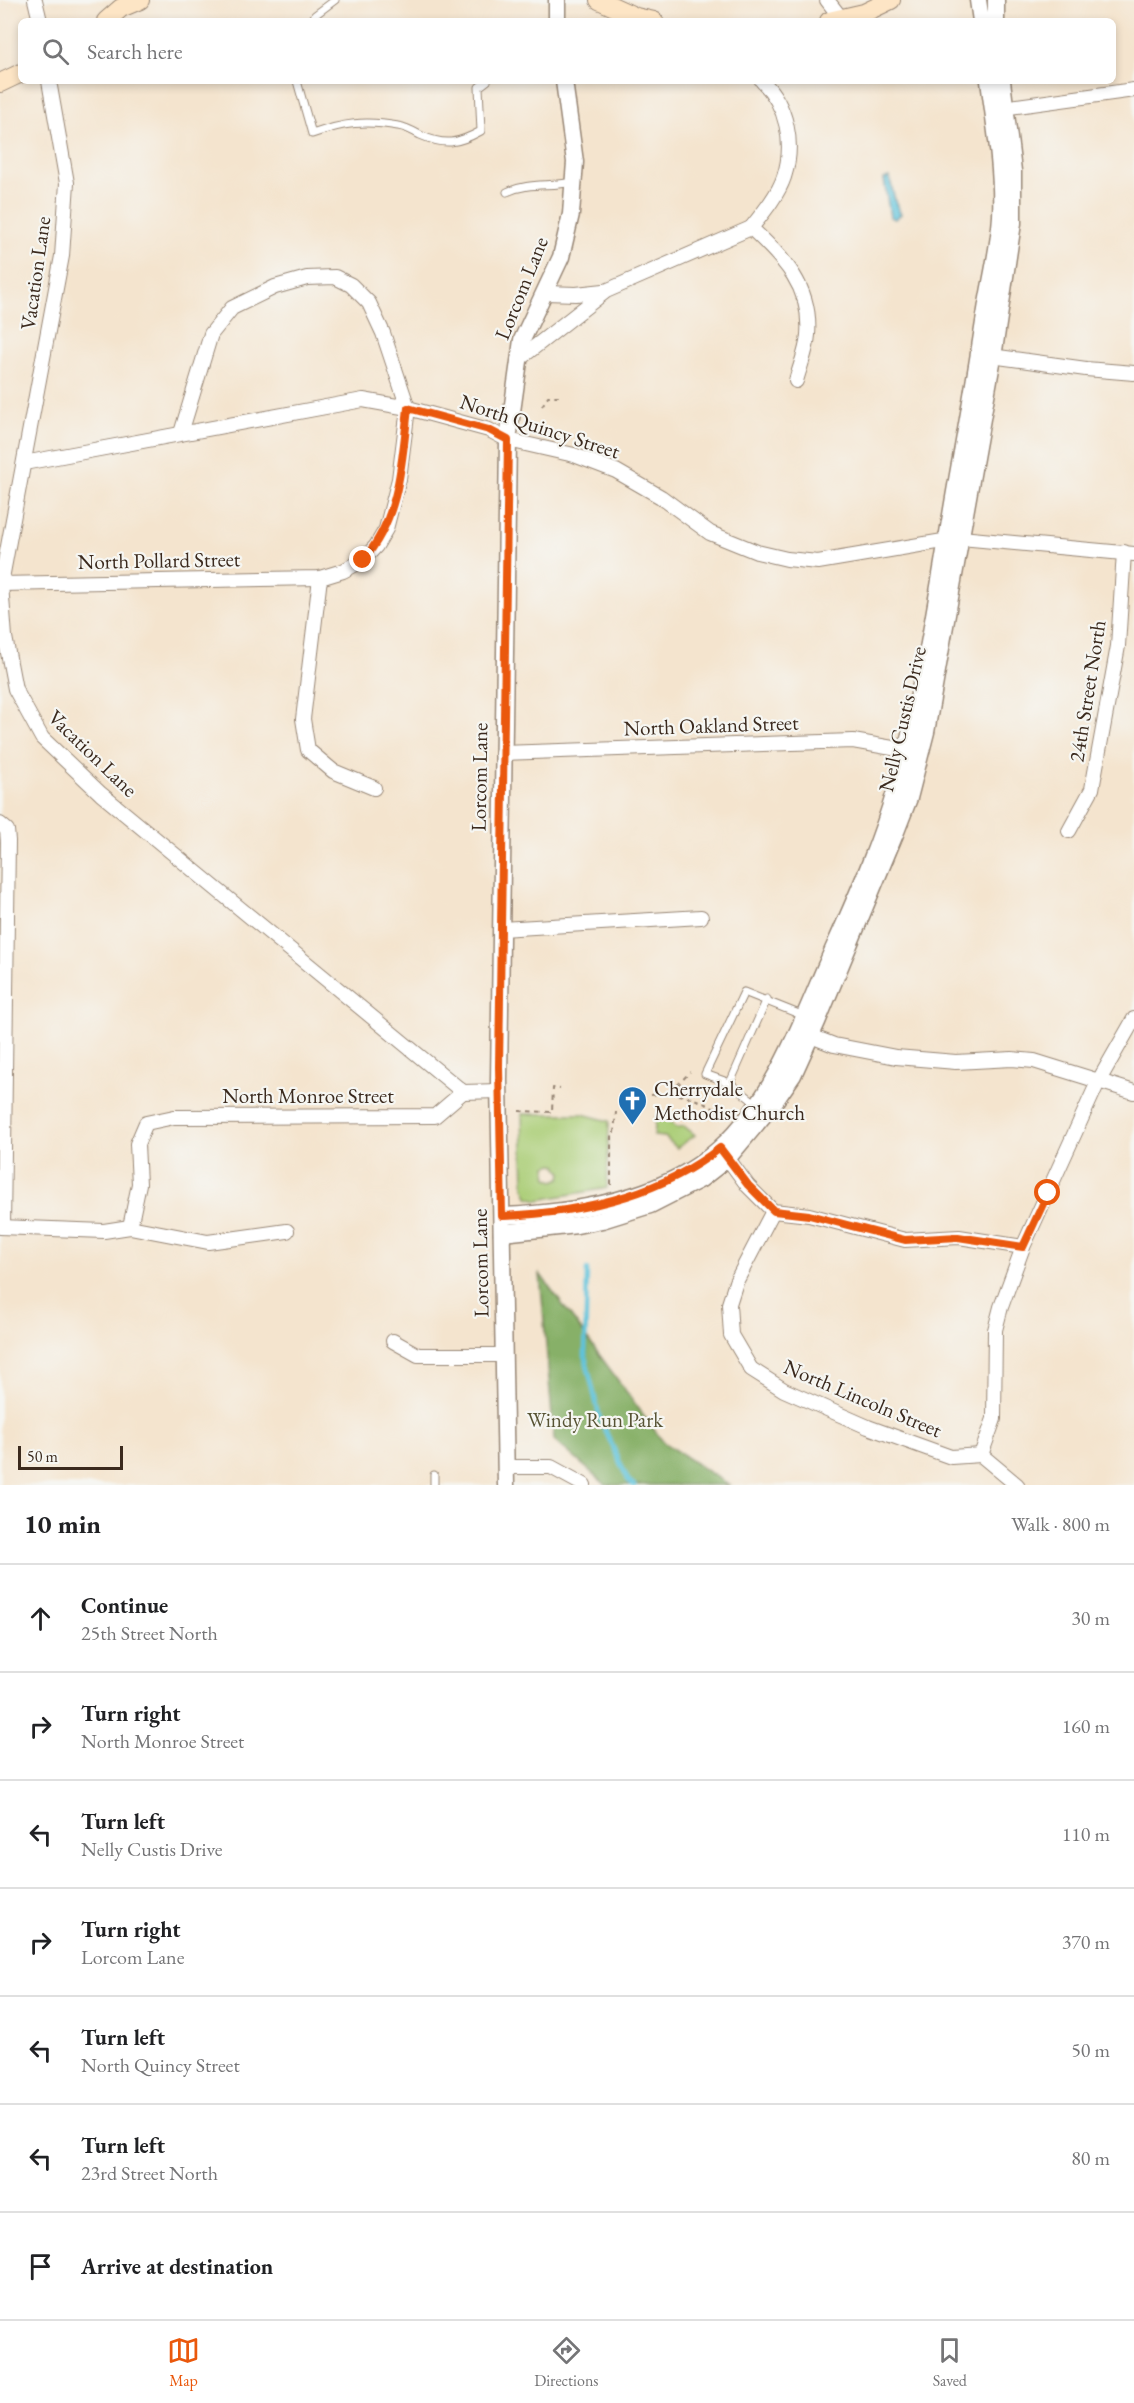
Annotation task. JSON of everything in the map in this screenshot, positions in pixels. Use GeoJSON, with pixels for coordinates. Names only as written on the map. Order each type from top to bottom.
{"type":"FeatureCollection","features":[{"type":"Feature","properties":{"kind":"main road"},"geometry":{"type":"LineString","coordinates":[[109,18],[121,8],[140,0]]}},
{"type":"Feature","properties":{"kind":"main road"},"geometry":{"type":"LineString","coordinates":[[599,0],[640,18]]}},
{"type":"Feature","properties":{"kind":"main road"},"geometry":{"type":"LineString","coordinates":[[843,18],[864,13],[891,0]]}},
{"type":"Feature","properties":{"kind":"main road"},"geometry":{"type":"LineString","coordinates":[[0,83],[18,74]]}},
{"type":"Feature","properties":{"kind":"street"},"geometry":{"type":"LineString","coordinates":[[35,0],[39,18]]}},
{"type":"Feature","properties":{"kind":"street"},"geometry":{"type":"LineString","coordinates":[[557,0],[557,18]]}},
{"type":"Feature","properties":{"kind":"street"},"geometry":{"type":"LineString","coordinates":[[827,0],[834,18]]}},
{"type":"Feature","properties":{"kind":"street"},"geometry":{"type":"LineString","coordinates":[[978,0],[981,18]]}},
{"type":"Feature","properties":{"kind":"street"},"geometry":{"type":"LineString","coordinates":[[996,0],[996,18]]}},
{"type":"Feature","properties":{"kind":"street","name":"Vacation Lane"},"geometry":{"type":"LineString","coordinates":[[50,84],[67,183],[62,256],[1,584],[5,638],[15,689],[42,738],[101,794],[463,1092]]}},
{"type":"Feature","properties":{"kind":"street","name":"Lorcom Lane"},"geometry":{"type":"LineString","coordinates":[[506,1485],[499,1091],[508,440],[522,340],[546,293],[561,256],[571,214],[575,181],[573,142],[564,84]]}},
{"type":"Feature","properties":{"kind":"street"},"geometry":{"type":"LineString","coordinates":[[518,360],[606,291],[751,228],[784,178],[790,144],[785,116],[764,84]]}},
{"type":"Feature","properties":{"kind":"street","name":"Nelly Custis Drive"},"geometry":{"type":"LineString","coordinates":[[502,1233],[577,1226],[650,1205],[701,1179],[773,1104],[793,1075],[808,1026],[895,834],[914,752],[986,356],[1013,171],[999,108],[990,84]]}},
{"type":"Feature","properties":{"kind":"street","name":"Nelly Custis Drive"},"geometry":{"type":"LineString","coordinates":[[999,108],[1002,84]]}},
{"type":"Feature","properties":{"kind":"street"},"geometry":{"type":"LineString","coordinates":[[999,108],[1134,90]]}},
{"type":"Feature","properties":{"kind":"street"},"geometry":{"type":"LineString","coordinates":[[751,228],[788,263],[806,302],[808,338],[796,381]]}},
{"type":"Feature","properties":{"kind":"street"},"geometry":{"type":"LineString","coordinates":[[181,433],[211,333],[232,308],[275,287],[307,278],[335,277],[351,285],[369,303],[383,333],[408,408]]}},
{"type":"Feature","properties":{"kind":"street"},"geometry":{"type":"LineString","coordinates":[[546,293],[576,294],[606,291]]}},
{"type":"Feature","properties":{"kind":"street"},"geometry":{"type":"LineString","coordinates":[[986,356],[1134,373]]}},
{"type":"Feature","properties":{"kind":"street","name":"North Quincy Street"},"geometry":{"type":"LineString","coordinates":[[24,463],[363,400],[408,408],[489,430],[508,440],[574,455],[616,471],[661,497],[710,533],[776,557],[819,562],[954,539],[1129,553]]}},
{"type":"Feature","properties":{"kind":"street","name":"North Pollard Street"},"geometry":{"type":"LineString","coordinates":[[1,584],[320,578],[343,572],[363,560],[386,529],[399,479],[408,408]]}},
{"type":"Feature","properties":{"kind":"street","name":"24th Street North"},"geometry":{"type":"LineString","coordinates":[[1069,831],[1092,789],[1118,646],[1129,553]]}},
{"type":"Feature","properties":{"kind":"street"},"geometry":{"type":"LineString","coordinates":[[320,578],[303,719],[308,750],[333,771],[374,788]]}},
{"type":"Feature","properties":{"kind":"street","name":"North Oakland Street"},"geometry":{"type":"LineString","coordinates":[[502,753],[853,741],[914,752]]}},
{"type":"Feature","properties":{"kind":"street"},"geometry":{"type":"LineString","coordinates":[[0,824],[7,830],[8,841],[2,1110],[2,1227],[104,1231],[130,1227],[208,1242],[287,1231]]}},
{"type":"Feature","properties":{"kind":"street"},"geometry":{"type":"LineString","coordinates":[[500,929],[701,917]]}},
{"type":"Feature","properties":{"kind":"street"},"geometry":{"type":"LineString","coordinates":[[1017,1485],[981,1455],[994,1419],[995,1330],[1023,1247],[1098,1082],[1134,1019]]}},
{"type":"Feature","properties":{"kind":"street"},"geometry":{"type":"LineString","coordinates":[[808,1026],[834,1045],[896,1058],[956,1062],[1012,1059],[1034,1061],[1134,1092]]}},
{"type":"Feature","properties":{"kind":"street","name":"Nelly Custis Drive"},"geometry":{"type":"LineString","coordinates":[[502,1216],[546,1213],[625,1198],[658,1187],[702,1162],[724,1153],[808,1026]]}},
{"type":"Feature","properties":{"kind":"street"},"geometry":{"type":"LineString","coordinates":[[463,1092],[499,1091]]}},
{"type":"Feature","properties":{"kind":"street","name":"North Monroe Street"},"geometry":{"type":"LineString","coordinates":[[130,1227],[139,1184],[137,1144],[146,1123],[174,1117],[435,1116],[463,1092]]}},
{"type":"Feature","properties":{"kind":"street"},"geometry":{"type":"LineString","coordinates":[[724,1153],[748,1185],[774,1211],[809,1215],[905,1240],[958,1237],[1023,1247]]}},
{"type":"Feature","properties":{"kind":"street","name":"North Lincoln Street"},"geometry":{"type":"LineString","coordinates":[[774,1211],[736,1282],[729,1304],[731,1335],[751,1369],[784,1390],[868,1427],[951,1457],[981,1455]]}},
{"type":"Feature","properties":{"kind":"street"},"geometry":{"type":"LineString","coordinates":[[393,1341],[418,1355],[504,1355]]}},
{"type":"Feature","properties":{"kind":"street"},"geometry":{"type":"LineString","coordinates":[[506,1467],[551,1467],[584,1485]]}},
{"type":"Feature","properties":{"kind":"lane"},"geometry":{"type":"LineString","coordinates":[[314,18],[335,0]]}},
{"type":"Feature","properties":{"kind":"lane"},"geometry":{"type":"LineString","coordinates":[[298,84],[312,134],[345,123],[373,123],[402,126],[433,141],[459,143],[481,131],[479,87],[483,84]]}},
{"type":"Feature","properties":{"kind":"lane"},"geometry":{"type":"LineString","coordinates":[[507,192],[537,184],[558,185],[575,181]]}},
{"type":"Feature","properties":{"kind":"lane"},"geometry":{"type":"LineString","coordinates":[[758,1104],[730,1083],[705,1074],[744,992],[768,999],[808,1026]]}},
{"type":"Feature","properties":{"kind":"lane"},"geometry":{"type":"LineString","coordinates":[[730,1083],[768,999]]}},
{"type":"Feature","properties":{"kind":"lane"},"geometry":{"type":"LineString","coordinates":[[434,1475],[434,1485]]}},
{"type":"Feature","properties":{"kind":"path"},"geometry":{"type":"LineString","coordinates":[[542,406],[548,396],[559,396]]}},
{"type":"Feature","properties":{"kind":"path"},"geometry":{"type":"LineString","coordinates":[[671,1092],[690,1072]]}},
{"type":"Feature","properties":{"kind":"path"},"geometry":{"type":"LineString","coordinates":[[519,1111],[552,1112],[553,1088],[560,1089]]}},
{"type":"Feature","properties":{"kind":"path"},"geometry":{"type":"LineString","coordinates":[[651,1095],[671,1092],[694,1097],[726,1115]]}},
{"type":"Feature","properties":{"kind":"path"},"geometry":{"type":"LineString","coordinates":[[611,1188],[611,1134],[614,1133],[616,1112]]}},
{"type":"Feature","properties":{"kind":"green space"},"geometry":{"type":"Polygon","coordinates":[[[522,1114],[582,1114],[609,1121],[607,1188],[538,1200],[528,1197],[524,1186],[522,1114]],[[557,1165],[547,1166],[547,1178],[554,1181],[561,1178],[562,1173],[557,1165]]]}},
{"type":"Feature","properties":{"kind":"green space"},"geometry":{"type":"Polygon","coordinates":[[[656,1117],[669,1120],[677,1128],[684,1126],[695,1135],[677,1148],[665,1137],[654,1136],[656,1117]]]}},
{"type":"Feature","properties":{"kind":"green space","name":"Windy Run Park"},"geometry":{"type":"Polygon","coordinates":[[[540,1274],[664,1443],[729,1485],[606,1485],[554,1440],[540,1274]]]}},
{"type":"Feature","properties":{"kind":"water"},"geometry":{"type":"Polygon","coordinates":[[[889,177],[901,214],[895,219],[890,217],[884,179],[889,177]]]}},
{"type":"Feature","properties":{"kind":"waterway"},"geometry":{"type":"LineString","coordinates":[[587,1270],[585,1356],[600,1419],[628,1480],[634,1485]]}},
{"type":"Feature","properties":{"kind":"place","name":"Cherrydale Methodist Church"},"geometry":{"type":"Point","coordinates":[633,1126]}},
{"type":"Feature","properties":{"kind":"route"},"geometry":{"type":"LineString","coordinates":[[363,560],[376,546],[386,529],[399,479],[408,408],[489,430],[508,440],[499,1067],[502,1216],[546,1213],[625,1198],[658,1187],[702,1162],[720,1148],[748,1185],[774,1211],[809,1215],[905,1240],[958,1237],[1000,1241],[1023,1247],[1048,1193]]}}]}
